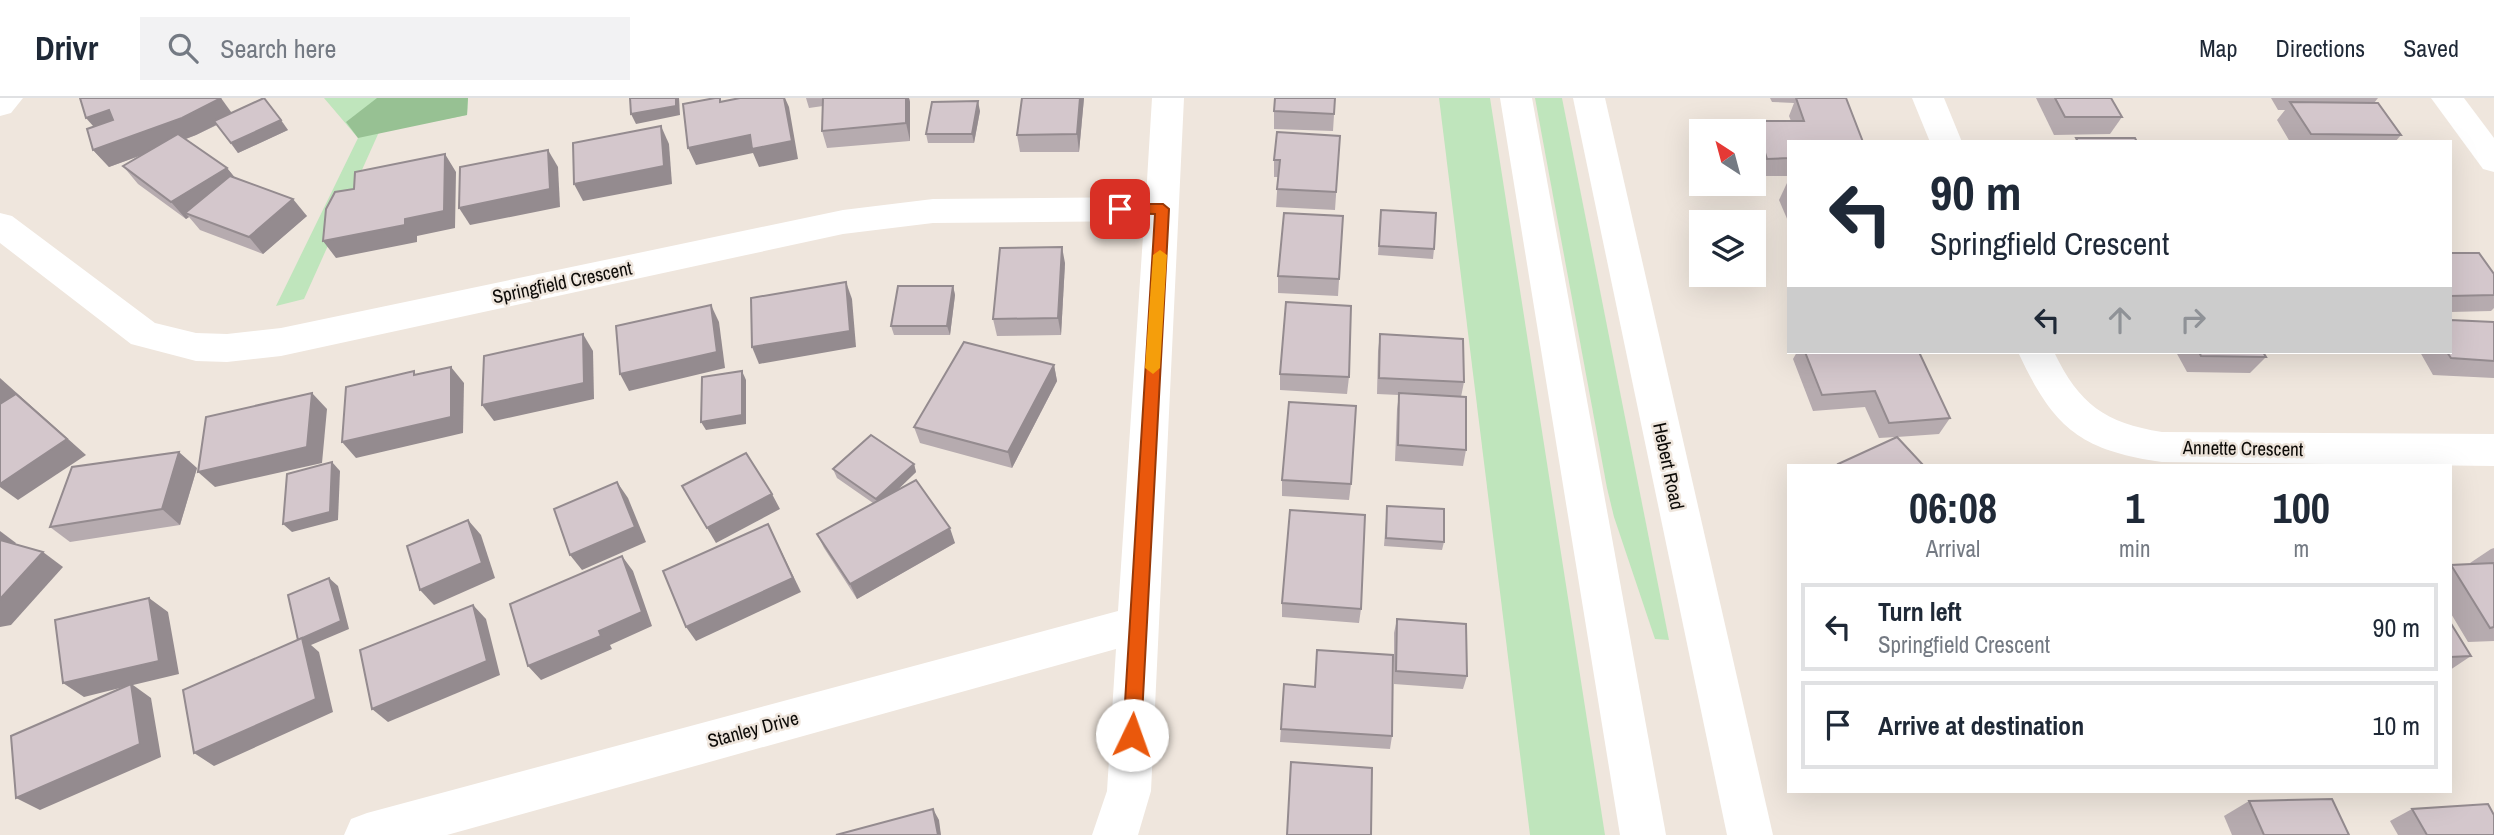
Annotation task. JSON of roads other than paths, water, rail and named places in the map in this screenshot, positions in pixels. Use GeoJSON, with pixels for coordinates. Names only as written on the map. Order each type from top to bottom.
{"type":"FeatureCollection","features":[{"type":"Feature","properties":{"kind":"street"},"geometry":{"type":"LineString","coordinates":[[0,106],[7,98]]}},
{"type":"Feature","properties":{"kind":"street"},"geometry":{"type":"LineString","coordinates":[[1115,835],[1129,791],[1168,98]]}},
{"type":"Feature","properties":{"kind":"street"},"geometry":{"type":"LineString","coordinates":[[1516,98],[1643,835]]}},
{"type":"Feature","properties":{"kind":"street","name":"Hebert Road"},"geometry":{"type":"LineString","coordinates":[[1589,98],[1750,835]]}},
{"type":"Feature","properties":{"kind":"street"},"geometry":{"type":"LineString","coordinates":[[1928,98],[1946,140]]}},
{"type":"Feature","properties":{"kind":"street"},"geometry":{"type":"LineString","coordinates":[[2448,98],[2494,161]]}},
{"type":"Feature","properties":{"kind":"street","name":"Springfield Crescent"},"geometry":{"type":"LineString","coordinates":[[0,225],[144,334],[196,347],[227,348],[281,342],[855,220],[933,211],[1163,209]]}},
{"type":"Feature","properties":{"kind":"street","name":"Annette Crescent"},"geometry":{"type":"LineString","coordinates":[[2037,354],[2054,390],[2075,414],[2112,437],[2136,444],[2162,447],[2494,450]]}},
{"type":"Feature","properties":{"kind":"street","name":"Stanley Drive"},"geometry":{"type":"LineString","coordinates":[[367,835],[1138,624]]}}]}
